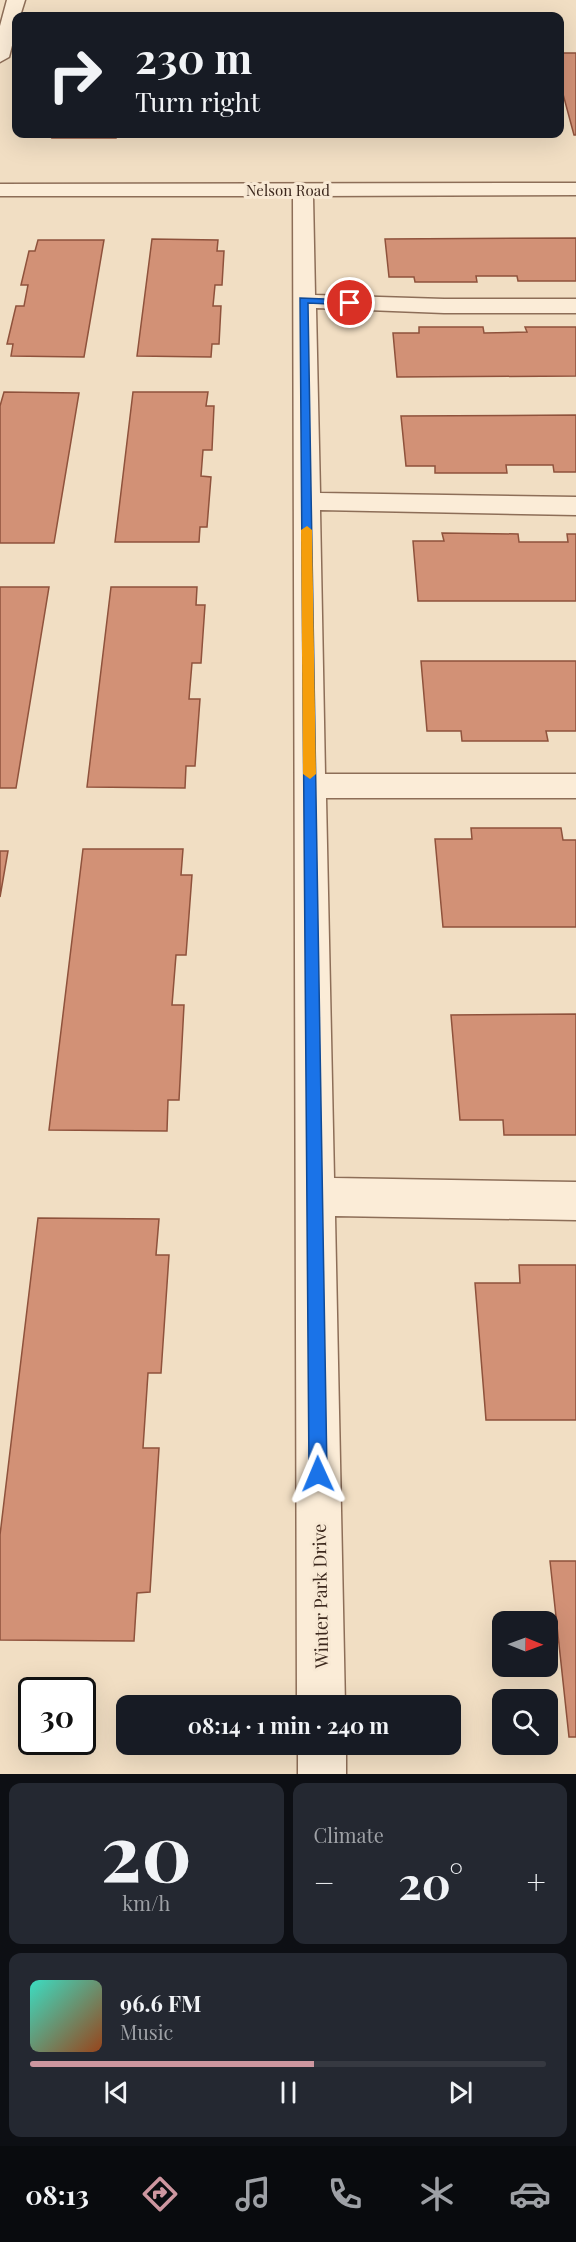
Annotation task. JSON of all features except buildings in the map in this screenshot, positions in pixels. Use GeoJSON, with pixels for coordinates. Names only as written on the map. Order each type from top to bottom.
{"type":"FeatureCollection","features":[{"type":"Feature","properties":{"kind":"street"},"geometry":{"type":"LineString","coordinates":[[0,57],[12,27]]}},
{"type":"Feature","properties":{"kind":"street","name":"Nelson Road"},"geometry":{"type":"LineString","coordinates":[[0,190],[576,189]]}},
{"type":"Feature","properties":{"kind":"street","name":"Winter Park Drive"},"geometry":{"type":"LineString","coordinates":[[303,190],[321,1695]]}},
{"type":"Feature","properties":{"kind":"street"},"geometry":{"type":"LineString","coordinates":[[304,300],[444,306],[576,306]]}},
{"type":"Feature","properties":{"kind":"street"},"geometry":{"type":"LineString","coordinates":[[307,501],[576,506]]}},
{"type":"Feature","properties":{"kind":"street"},"geometry":{"type":"LineString","coordinates":[[310,786],[576,786]]}},
{"type":"Feature","properties":{"kind":"street"},"geometry":{"type":"LineString","coordinates":[[315,1197],[576,1201]]}},
{"type":"Feature","properties":{"kind":"street"},"geometry":{"type":"LineString","coordinates":[[322,1755],[322,1774]]}},
{"type":"Feature","properties":{"kind":"slow traffic"},"geometry":{"type":"LineString","coordinates":[[307,530],[310,774]]}},
{"type":"Feature","properties":{"kind":"route"},"geometry":{"type":"LineString","coordinates":[[318,1474],[304,300],[350,303]]}}]}
